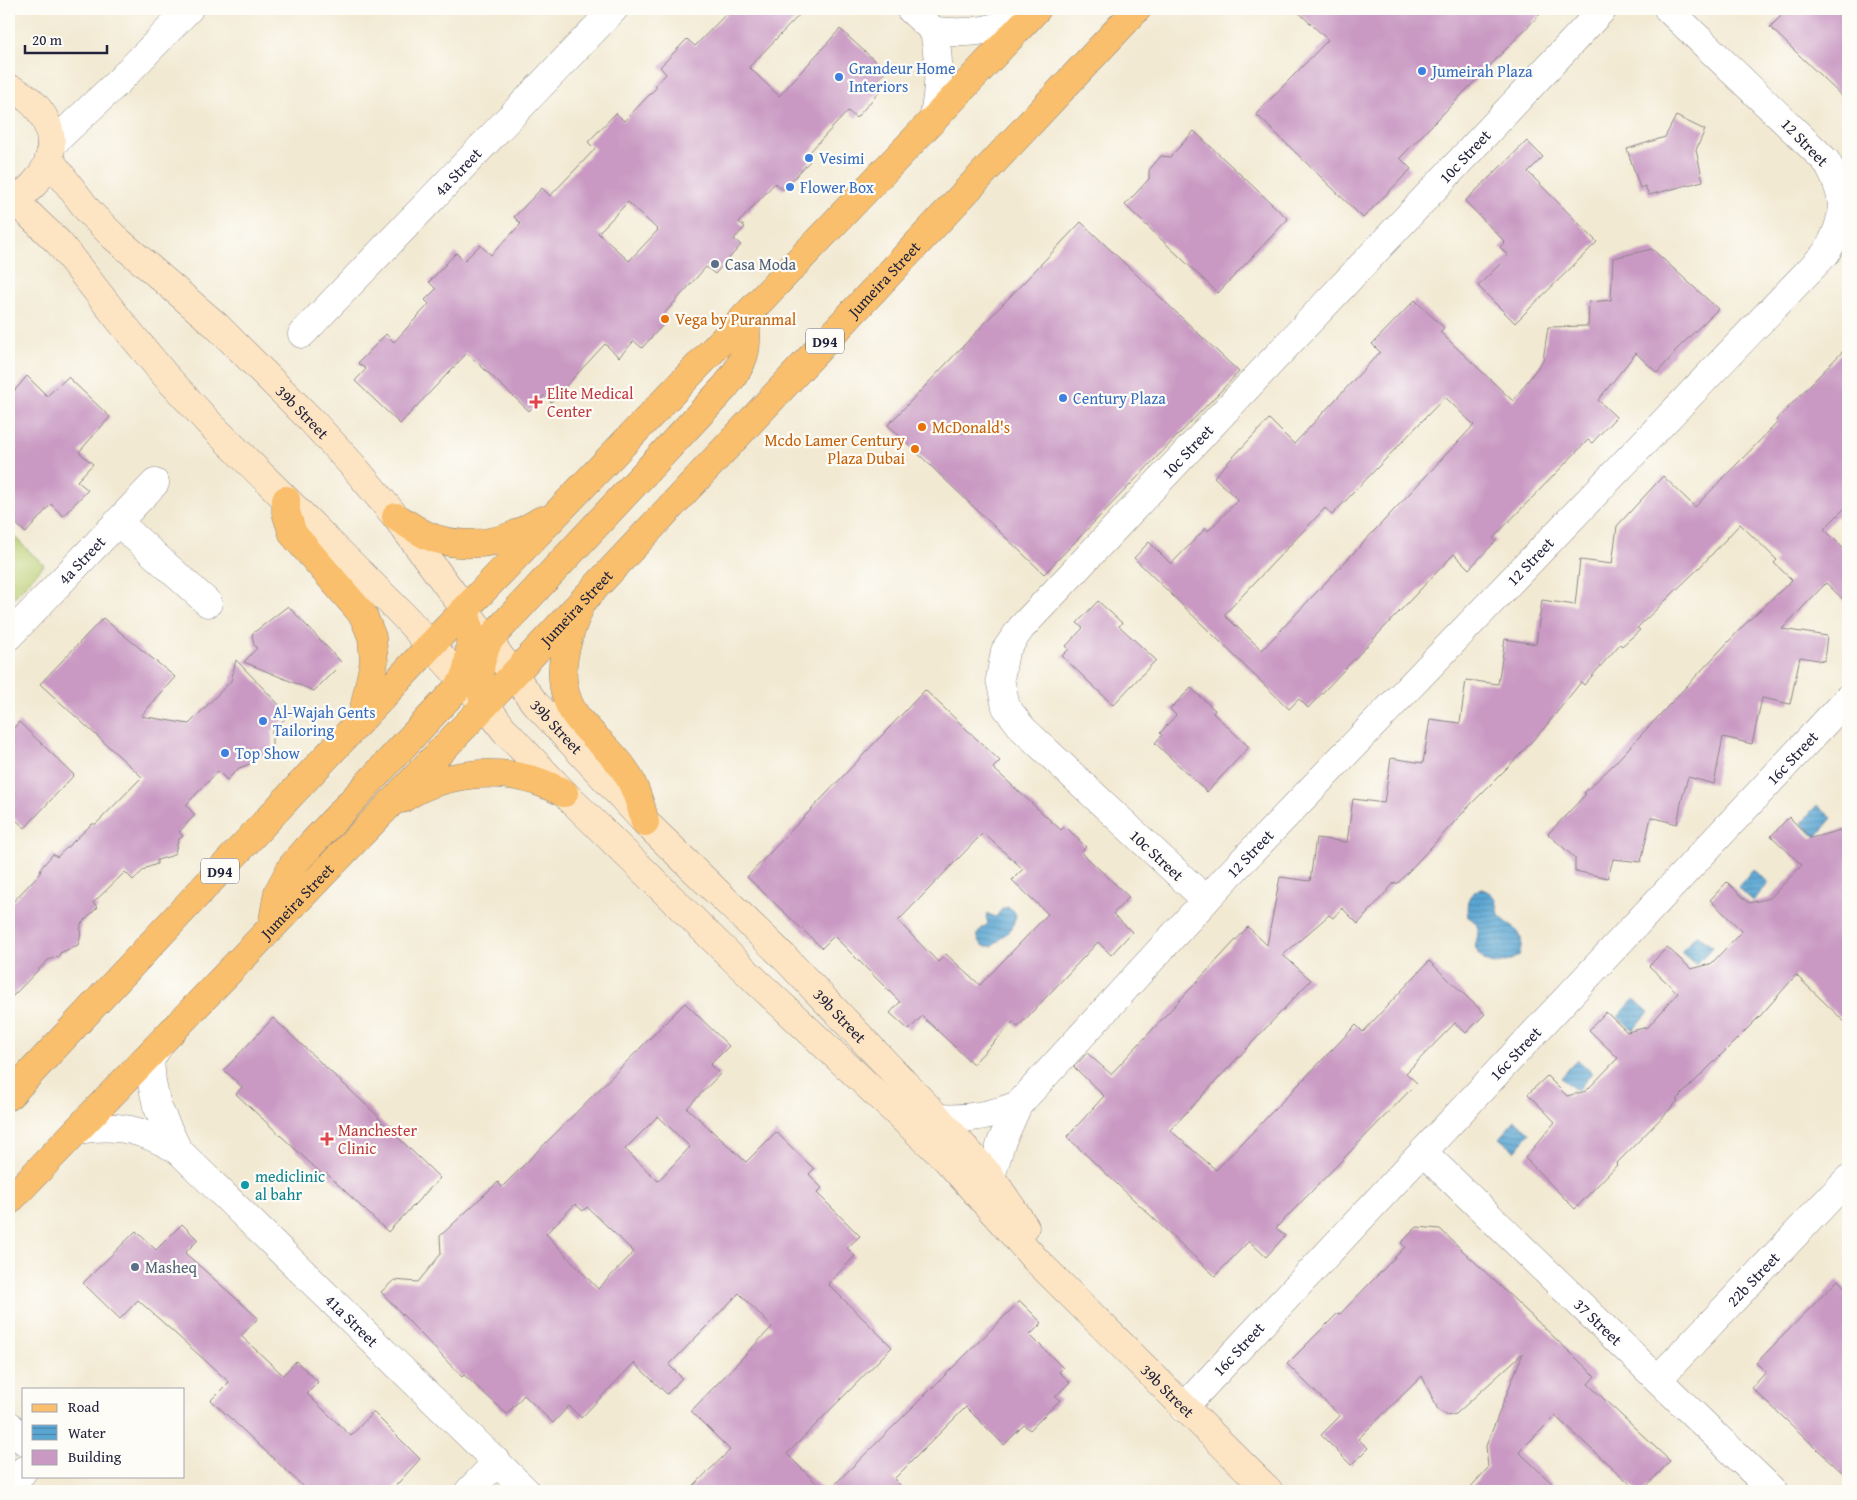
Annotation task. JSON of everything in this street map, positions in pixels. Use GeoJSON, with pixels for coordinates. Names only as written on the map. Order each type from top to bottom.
{"type":"FeatureCollection","features":[{"type":"Feature","properties":{"kind":"main road","name":"D94"},"geometry":{"type":"LineString","coordinates":[[9,1096],[465,610],[933,120],[1036,9]]}},
{"type":"Feature","properties":{"kind":"main road","name":"Jumeira Street"},"geometry":{"type":"LineString","coordinates":[[9,1201],[484,705],[1137,9]]}},
{"type":"Feature","properties":{"kind":"main road"},"geometry":{"type":"LineString","coordinates":[[484,705],[478,672],[488,640],[736,373],[744,356],[748,338],[745,317]]}},
{"type":"Feature","properties":{"kind":"main road"},"geometry":{"type":"LineString","coordinates":[[286,500],[286,512],[293,534],[359,609],[372,637],[374,662],[362,720]]}},
{"type":"Feature","properties":{"kind":"main road"},"geometry":{"type":"LineString","coordinates":[[396,517],[428,535],[449,542],[471,543],[513,536],[559,512]]}},
{"type":"Feature","properties":{"kind":"main road"},"geometry":{"type":"LineString","coordinates":[[584,599],[568,634],[563,656],[563,678],[568,700],[578,719],[625,770],[638,797],[646,822]]}},
{"type":"Feature","properties":{"kind":"main road"},"geometry":{"type":"LineString","coordinates":[[272,926],[278,892],[292,866],[463,682],[469,665],[471,646],[470,627],[465,610]]}},
{"type":"Feature","properties":{"kind":"main road"},"geometry":{"type":"LineString","coordinates":[[378,815],[409,794],[444,780],[482,774],[510,776],[538,782],[564,793]]}},
{"type":"Feature","properties":{"kind":"street"},"geometry":{"type":"LineString","coordinates":[[50,152],[189,9]]}},
{"type":"Feature","properties":{"kind":"street","name":"4a Street"},"geometry":{"type":"LineString","coordinates":[[302,334],[614,9]]}},
{"type":"Feature","properties":{"kind":"street"},"geometry":{"type":"LineString","coordinates":[[910,9],[934,31],[960,34],[987,30],[1012,22],[1036,9]]}},
{"type":"Feature","properties":{"kind":"street","name":"10c Street"},"geometry":{"type":"LineString","coordinates":[[1206,900],[1023,730],[1006,706],[1000,679],[1005,651],[1021,628],[1604,9]]}},
{"type":"Feature","properties":{"kind":"street","name":"12 Street"},"geometry":{"type":"LineString","coordinates":[[991,1177],[1001,1142],[1018,1105],[1206,900],[1826,254],[1836,236],[1841,217],[1841,197],[1836,178],[1826,161],[1668,9]]}},
{"type":"Feature","properties":{"kind":"street"},"geometry":{"type":"LineString","coordinates":[[933,120],[940,76],[934,31]]}},
{"type":"Feature","properties":{"kind":"street"},"geometry":{"type":"LineString","coordinates":[[9,88],[27,97],[40,110],[48,126],[50,152],[42,176],[29,189],[11,200]]}},
{"type":"Feature","properties":{"kind":"street","name":"39b Street"},"geometry":{"type":"LineString","coordinates":[[50,152],[90,212],[114,237],[217,326],[265,373],[354,467],[396,517],[534,702],[646,822],[784,956],[938,1118],[991,1177],[1019,1216],[1066,1291]]}},
{"type":"Feature","properties":{"kind":"street","name":"39b Street"},"geometry":{"type":"LineString","coordinates":[[11,200],[60,243],[121,322],[210,424],[402,615],[506,732],[564,793],[756,981],[947,1160],[1026,1250],[1269,1491]]}},
{"type":"Feature","properties":{"kind":"street","name":"4a Street"},"geometry":{"type":"LineString","coordinates":[[9,636],[155,483]]}},
{"type":"Feature","properties":{"kind":"street"},"geometry":{"type":"LineString","coordinates":[[118,522],[208,603]]}},
{"type":"Feature","properties":{"kind":"street","name":"16c Street"},"geometry":{"type":"LineString","coordinates":[[1184,1408],[1848,698]]}},
{"type":"Feature","properties":{"kind":"street","name":"41a Street"},"geometry":{"type":"LineString","coordinates":[[160,1044],[150,1060],[152,1083],[157,1106],[165,1127],[178,1150]]}},
{"type":"Feature","properties":{"kind":"street","name":"12 Street"},"geometry":{"type":"LineString","coordinates":[[938,1118],[959,1119],[979,1117],[999,1113],[1018,1105]]}},
{"type":"Feature","properties":{"kind":"street","name":"41a Street"},"geometry":{"type":"LineString","coordinates":[[78,1130],[98,1127],[118,1127],[137,1130],[155,1137],[178,1150],[526,1491]]}},
{"type":"Feature","properties":{"kind":"street","name":"37 Street"},"geometry":{"type":"LineString","coordinates":[[1423,1152],[1774,1491]]}},
{"type":"Feature","properties":{"kind":"street","name":"22b Street"},"geometry":{"type":"LineString","coordinates":[[1658,1379],[1848,1179]]}},
{"type":"Feature","properties":{"kind":"street"},"geometry":{"type":"LineString","coordinates":[[9,1425],[22,1439]]}},
{"type":"Feature","properties":{"kind":"street"},"geometry":{"type":"LineString","coordinates":[[469,1491],[497,1462]]}},
{"type":"Feature","properties":{"kind":"street"},"geometry":{"type":"LineString","coordinates":[[9,1488],[22,1472]]}},
{"type":"Feature","properties":{"kind":"green space"},"geometry":{"type":"Polygon","coordinates":[[[9,532],[44,565],[9,603],[9,532]]]}},
{"type":"Feature","properties":{"kind":"water"},"geometry":{"type":"Polygon","coordinates":[[[1817,805],[1832,818],[1816,837],[1801,823],[1817,805]]]}},
{"type":"Feature","properties":{"kind":"water"},"geometry":{"type":"Polygon","coordinates":[[[1753,869],[1769,883],[1753,901],[1738,887],[1753,869]]]}},
{"type":"Feature","properties":{"kind":"water"},"geometry":{"type":"Polygon","coordinates":[[[1482,889],[1493,896],[1499,915],[1520,936],[1521,947],[1519,956],[1499,964],[1488,962],[1479,954],[1475,946],[1478,929],[1475,923],[1468,917],[1467,907],[1470,896],[1482,889]]]}},
{"type":"Feature","properties":{"kind":"water"},"geometry":{"type":"Polygon","coordinates":[[[1007,907],[1013,910],[1016,915],[1012,928],[993,946],[984,946],[979,940],[978,934],[988,924],[986,916],[988,914],[996,917],[1002,909],[1007,907]]]}},
{"type":"Feature","properties":{"kind":"water"},"geometry":{"type":"Polygon","coordinates":[[[1697,934],[1712,947],[1696,965],[1681,952],[1697,934]]]}},
{"type":"Feature","properties":{"kind":"water"},"geometry":{"type":"Polygon","coordinates":[[[1634,999],[1649,1012],[1633,1030],[1618,1017],[1634,999]]]}},
{"type":"Feature","properties":{"kind":"water"},"geometry":{"type":"Polygon","coordinates":[[[1577,1059],[1592,1073],[1577,1091],[1561,1078],[1577,1059]]]}},
{"type":"Feature","properties":{"kind":"water"},"geometry":{"type":"Polygon","coordinates":[[[1515,1120],[1530,1133],[1515,1151],[1499,1138],[1515,1120]]]}},
{"type":"Feature","properties":{"kind":"building"},"geometry":{"type":"Polygon","coordinates":[[[731,9],[805,9],[749,67],[779,96],[840,29],[886,71],[875,83],[882,89],[856,118],[848,111],[805,157],[810,161],[783,190],[775,183],[739,222],[745,227],[734,239],[741,245],[715,274],[706,267],[664,314],[669,318],[642,348],[634,341],[619,357],[605,344],[551,402],[544,396],[529,411],[467,353],[400,424],[355,381],[366,369],[358,363],[386,334],[394,342],[429,304],[425,300],[436,289],[429,282],[456,253],[464,261],[480,245],[491,255],[521,224],[514,217],[542,188],[550,196],[595,149],[588,142],[616,113],[624,121],[657,87],[655,86],[666,74],[660,67],[687,39],[695,46],[731,9]],[[628,202],[598,233],[629,261],[658,230],[628,202]]]}},
{"type":"Feature","properties":{"kind":"building"},"geometry":{"type":"Polygon","coordinates":[[[1295,9],[1545,9],[1400,158],[1411,169],[1363,218],[1256,114],[1328,40],[1295,9]]]}},
{"type":"Feature","properties":{"kind":"building"},"geometry":{"type":"Polygon","coordinates":[[[1788,9],[1848,9],[1848,102],[1770,27],[1788,9]]]}},
{"type":"Feature","properties":{"kind":"building"},"geometry":{"type":"Polygon","coordinates":[[[1676,116],[1705,130],[1696,150],[1703,181],[1649,195],[1645,186],[1640,188],[1627,149],[1665,137],[1676,116]]]}},
{"type":"Feature","properties":{"kind":"building"},"geometry":{"type":"Polygon","coordinates":[[[1194,131],[1288,219],[1218,293],[1125,205],[1149,179],[1149,170],[1161,156],[1170,157],[1194,131]]]}},
{"type":"Feature","properties":{"kind":"building"},"geometry":{"type":"Polygon","coordinates":[[[1527,141],[1543,157],[1528,172],[1597,242],[1515,323],[1478,286],[1508,256],[1500,247],[1505,242],[1465,201],[1527,141]]]}},
{"type":"Feature","properties":{"kind":"building","name":"Century Plaza"},"geometry":{"type":"Polygon","coordinates":[[[1081,222],[1239,372],[1044,574],[888,425],[1081,222]]]}},
{"type":"Feature","properties":{"kind":"building"},"geometry":{"type":"Polygon","coordinates":[[[1652,249],[1718,309],[1674,352],[1657,373],[1636,353],[1598,400],[1616,417],[1592,443],[1588,440],[1493,538],[1496,541],[1469,569],[1454,554],[1308,708],[1299,699],[1289,709],[1134,558],[1149,542],[1171,564],[1206,528],[1208,531],[1238,500],[1214,477],[1269,419],[1294,444],[1380,352],[1372,344],[1415,300],[1444,328],[1440,332],[1513,401],[1543,360],[1548,327],[1588,326],[1589,302],[1611,300],[1613,258],[1652,249]],[[1445,397],[1332,515],[1325,508],[1224,615],[1262,650],[1474,425],[1445,397]]]}},
{"type":"Feature","properties":{"kind":"building"},"geometry":{"type":"Polygon","coordinates":[[[1848,346],[1848,505],[1824,529],[1848,553],[1848,604],[1826,583],[1782,629],[1827,636],[1824,661],[1800,657],[1790,704],[1762,698],[1752,744],[1723,737],[1714,784],[1688,777],[1677,824],[1651,817],[1641,862],[1613,859],[1608,878],[1575,871],[1575,858],[1548,834],[1586,794],[1584,793],[1612,766],[1743,626],[1792,580],[1774,563],[1777,560],[1740,524],[1700,567],[1637,628],[1640,630],[1622,646],[1620,644],[1584,685],[1581,682],[1546,726],[1397,884],[1395,882],[1358,924],[1342,908],[1333,918],[1329,915],[1283,955],[1311,980],[1170,1130],[1216,1170],[1356,1025],[1363,1032],[1429,961],[1485,1014],[1466,1033],[1455,1023],[1406,1073],[1417,1083],[1276,1228],[1285,1236],[1266,1257],[1249,1241],[1215,1276],[1067,1137],[1104,1096],[1074,1067],[1087,1053],[1111,1074],[1248,927],[1267,945],[1280,877],[1310,881],[1316,838],[1347,842],[1353,799],[1384,803],[1391,758],[1423,763],[1430,719],[1460,723],[1466,680],[1498,684],[1505,639],[1536,644],[1542,600],[1575,605],[1580,560],[1612,564],[1617,526],[1663,476],[1695,507],[1778,422],[1776,420],[1848,346]]]}},
{"type":"Feature","properties":{"kind":"building"},"geometry":{"type":"Polygon","coordinates":[[[27,376],[47,396],[68,377],[110,417],[79,452],[93,464],[77,481],[88,490],[63,516],[51,504],[26,533],[9,517],[9,397],[27,376]]]}},
{"type":"Feature","properties":{"kind":"building"},"geometry":{"type":"Polygon","coordinates":[[[1098,601],[1122,623],[1119,626],[1156,660],[1113,705],[1062,656],[1069,649],[1066,646],[1083,628],[1077,623],[1098,601]]]}},
{"type":"Feature","properties":{"kind":"building"},"geometry":{"type":"Polygon","coordinates":[[[288,606],[342,663],[314,691],[244,662],[257,648],[254,645],[252,634],[288,606]]]}},
{"type":"Feature","properties":{"kind":"building"},"geometry":{"type":"Polygon","coordinates":[[[103,618],[175,677],[141,716],[189,724],[231,681],[236,660],[289,715],[272,731],[272,746],[269,752],[251,760],[250,764],[239,768],[227,780],[218,771],[186,805],[195,815],[179,832],[183,836],[178,840],[175,853],[157,860],[157,864],[146,868],[133,880],[125,872],[93,903],[98,907],[81,924],[78,945],[48,960],[9,1000],[9,906],[40,873],[41,868],[53,854],[57,857],[92,824],[96,824],[142,777],[40,684],[103,618]]]}},
{"type":"Feature","properties":{"kind":"building"},"geometry":{"type":"Polygon","coordinates":[[[1191,688],[1215,710],[1213,713],[1249,747],[1207,792],[1155,743],[1162,735],[1160,733],[1176,715],[1170,709],[1191,688]]]}},
{"type":"Feature","properties":{"kind":"building"},"geometry":{"type":"Polygon","coordinates":[[[925,690],[1000,761],[993,768],[1061,830],[1065,826],[1086,847],[1081,852],[1129,897],[1113,914],[1132,932],[1111,955],[1098,942],[1018,1027],[1013,1022],[973,1064],[922,1016],[909,1030],[890,1013],[900,1002],[834,936],[822,948],[747,877],[925,690]],[[983,833],[898,921],[938,962],[946,954],[980,985],[1048,914],[1012,880],[1023,869],[983,833]]]}},
{"type":"Feature","properties":{"kind":"building"},"geometry":{"type":"Polygon","coordinates":[[[19,722],[74,775],[25,828],[9,814],[9,733],[19,722]]]}},
{"type":"Feature","properties":{"kind":"building"},"geometry":{"type":"Polygon","coordinates":[[[1789,817],[1811,838],[1848,828],[1848,1025],[1796,975],[1761,1015],[1676,1100],[1678,1101],[1575,1209],[1525,1158],[1555,1122],[1528,1094],[1547,1076],[1567,1096],[1586,1091],[1618,1058],[1589,1030],[1606,1012],[1627,1032],[1648,1027],[1678,993],[1649,966],[1667,947],[1691,969],[1711,964],[1742,931],[1710,900],[1727,882],[1749,903],[1770,898],[1802,865],[1771,836],[1789,817]]]}},
{"type":"Feature","properties":{"kind":"building"},"geometry":{"type":"Polygon","coordinates":[[[685,1003],[729,1046],[710,1065],[720,1074],[687,1108],[746,1162],[776,1132],[814,1169],[809,1174],[822,1188],[817,1193],[860,1236],[847,1248],[855,1256],[828,1284],[892,1347],[787,1454],[824,1491],[688,1491],[730,1450],[691,1411],[772,1327],[739,1293],[669,1365],[682,1378],[667,1394],[634,1363],[581,1418],[569,1406],[553,1423],[524,1395],[507,1414],[464,1375],[462,1377],[381,1292],[394,1280],[418,1282],[441,1254],[440,1236],[498,1182],[502,1187],[685,1003]],[[658,1116],[625,1149],[658,1181],[690,1147],[658,1116]],[[575,1204],[546,1234],[598,1289],[634,1252],[587,1207],[583,1211],[575,1204]]]}},
{"type":"Feature","properties":{"kind":"building"},"geometry":{"type":"Polygon","coordinates":[[[273,1018],[379,1117],[440,1178],[388,1232],[326,1173],[324,1176],[236,1094],[242,1087],[224,1070],[273,1018]]]}},
{"type":"Feature","properties":{"kind":"building"},"geometry":{"type":"Polygon","coordinates":[[[182,1224],[198,1240],[185,1253],[258,1318],[241,1336],[283,1375],[296,1361],[318,1382],[307,1394],[351,1436],[373,1412],[420,1459],[391,1491],[308,1491],[211,1400],[229,1382],[138,1300],[120,1319],[83,1283],[136,1231],[156,1250],[182,1224]]]}},
{"type":"Feature","properties":{"kind":"building"},"geometry":{"type":"Polygon","coordinates":[[[1417,1227],[1440,1229],[1595,1376],[1588,1384],[1670,1461],[1642,1491],[1638,1491],[1555,1416],[1519,1452],[1560,1491],[1467,1491],[1488,1468],[1486,1446],[1523,1353],[1456,1414],[1448,1416],[1438,1410],[1422,1376],[1358,1439],[1368,1448],[1351,1465],[1321,1435],[1340,1416],[1287,1364],[1338,1313],[1340,1314],[1405,1247],[1401,1243],[1417,1227]]]}},
{"type":"Feature","properties":{"kind":"building"},"geometry":{"type":"Polygon","coordinates":[[[1838,1280],[1848,1291],[1848,1478],[1752,1388],[1766,1372],[1756,1363],[1838,1280]]]}},
{"type":"Feature","properties":{"kind":"building"},"geometry":{"type":"Polygon","coordinates":[[[1020,1301],[1042,1323],[1030,1335],[1063,1368],[1059,1372],[1070,1382],[1055,1397],[1060,1400],[1030,1430],[1024,1425],[1004,1445],[966,1407],[894,1479],[906,1491],[828,1491],[1020,1301]]]}},
{"type":"Feature","properties":{"kind":"place","name":"Jumeirah Plaza"},"geometry":{"type":"Point","coordinates":[1422,71]}},
{"type":"Feature","properties":{"kind":"place","name":"Grandeur Home Interiors"},"geometry":{"type":"Point","coordinates":[839,77]}},
{"type":"Feature","properties":{"kind":"place","name":"Vesimi"},"geometry":{"type":"Point","coordinates":[809,158]}},
{"type":"Feature","properties":{"kind":"place","name":"Flower Box"},"geometry":{"type":"Point","coordinates":[790,187]}},
{"type":"Feature","properties":{"kind":"place","name":"Casa Moda"},"geometry":{"type":"Point","coordinates":[715,264]}},
{"type":"Feature","properties":{"kind":"place","name":"Vega by Puranmal"},"geometry":{"type":"Point","coordinates":[665,319]}},
{"type":"Feature","properties":{"kind":"place","name":"Century Plaza"},"geometry":{"type":"Point","coordinates":[1063,398]}},
{"type":"Feature","properties":{"kind":"place","name":"Elite Medical Center"},"geometry":{"type":"Point","coordinates":[536,402]}},
{"type":"Feature","properties":{"kind":"place","name":"McDonald's"},"geometry":{"type":"Point","coordinates":[922,427]}},
{"type":"Feature","properties":{"kind":"place","name":"Mcdo Lamer Century Plaza Dubai"},"geometry":{"type":"Point","coordinates":[915,449]}},
{"type":"Feature","properties":{"kind":"place","name":"Al-Wajah Gents Tailoring"},"geometry":{"type":"Point","coordinates":[263,721]}},
{"type":"Feature","properties":{"kind":"place","name":"Top Show"},"geometry":{"type":"Point","coordinates":[225,753]}},
{"type":"Feature","properties":{"kind":"place","name":"Manchester Clinic"},"geometry":{"type":"Point","coordinates":[327,1139]}},
{"type":"Feature","properties":{"kind":"place","name":"mediclinic al bahr"},"geometry":{"type":"Point","coordinates":[245,1185]}},
{"type":"Feature","properties":{"kind":"place","name":"Masheq"},"geometry":{"type":"Point","coordinates":[135,1267]}}]}
